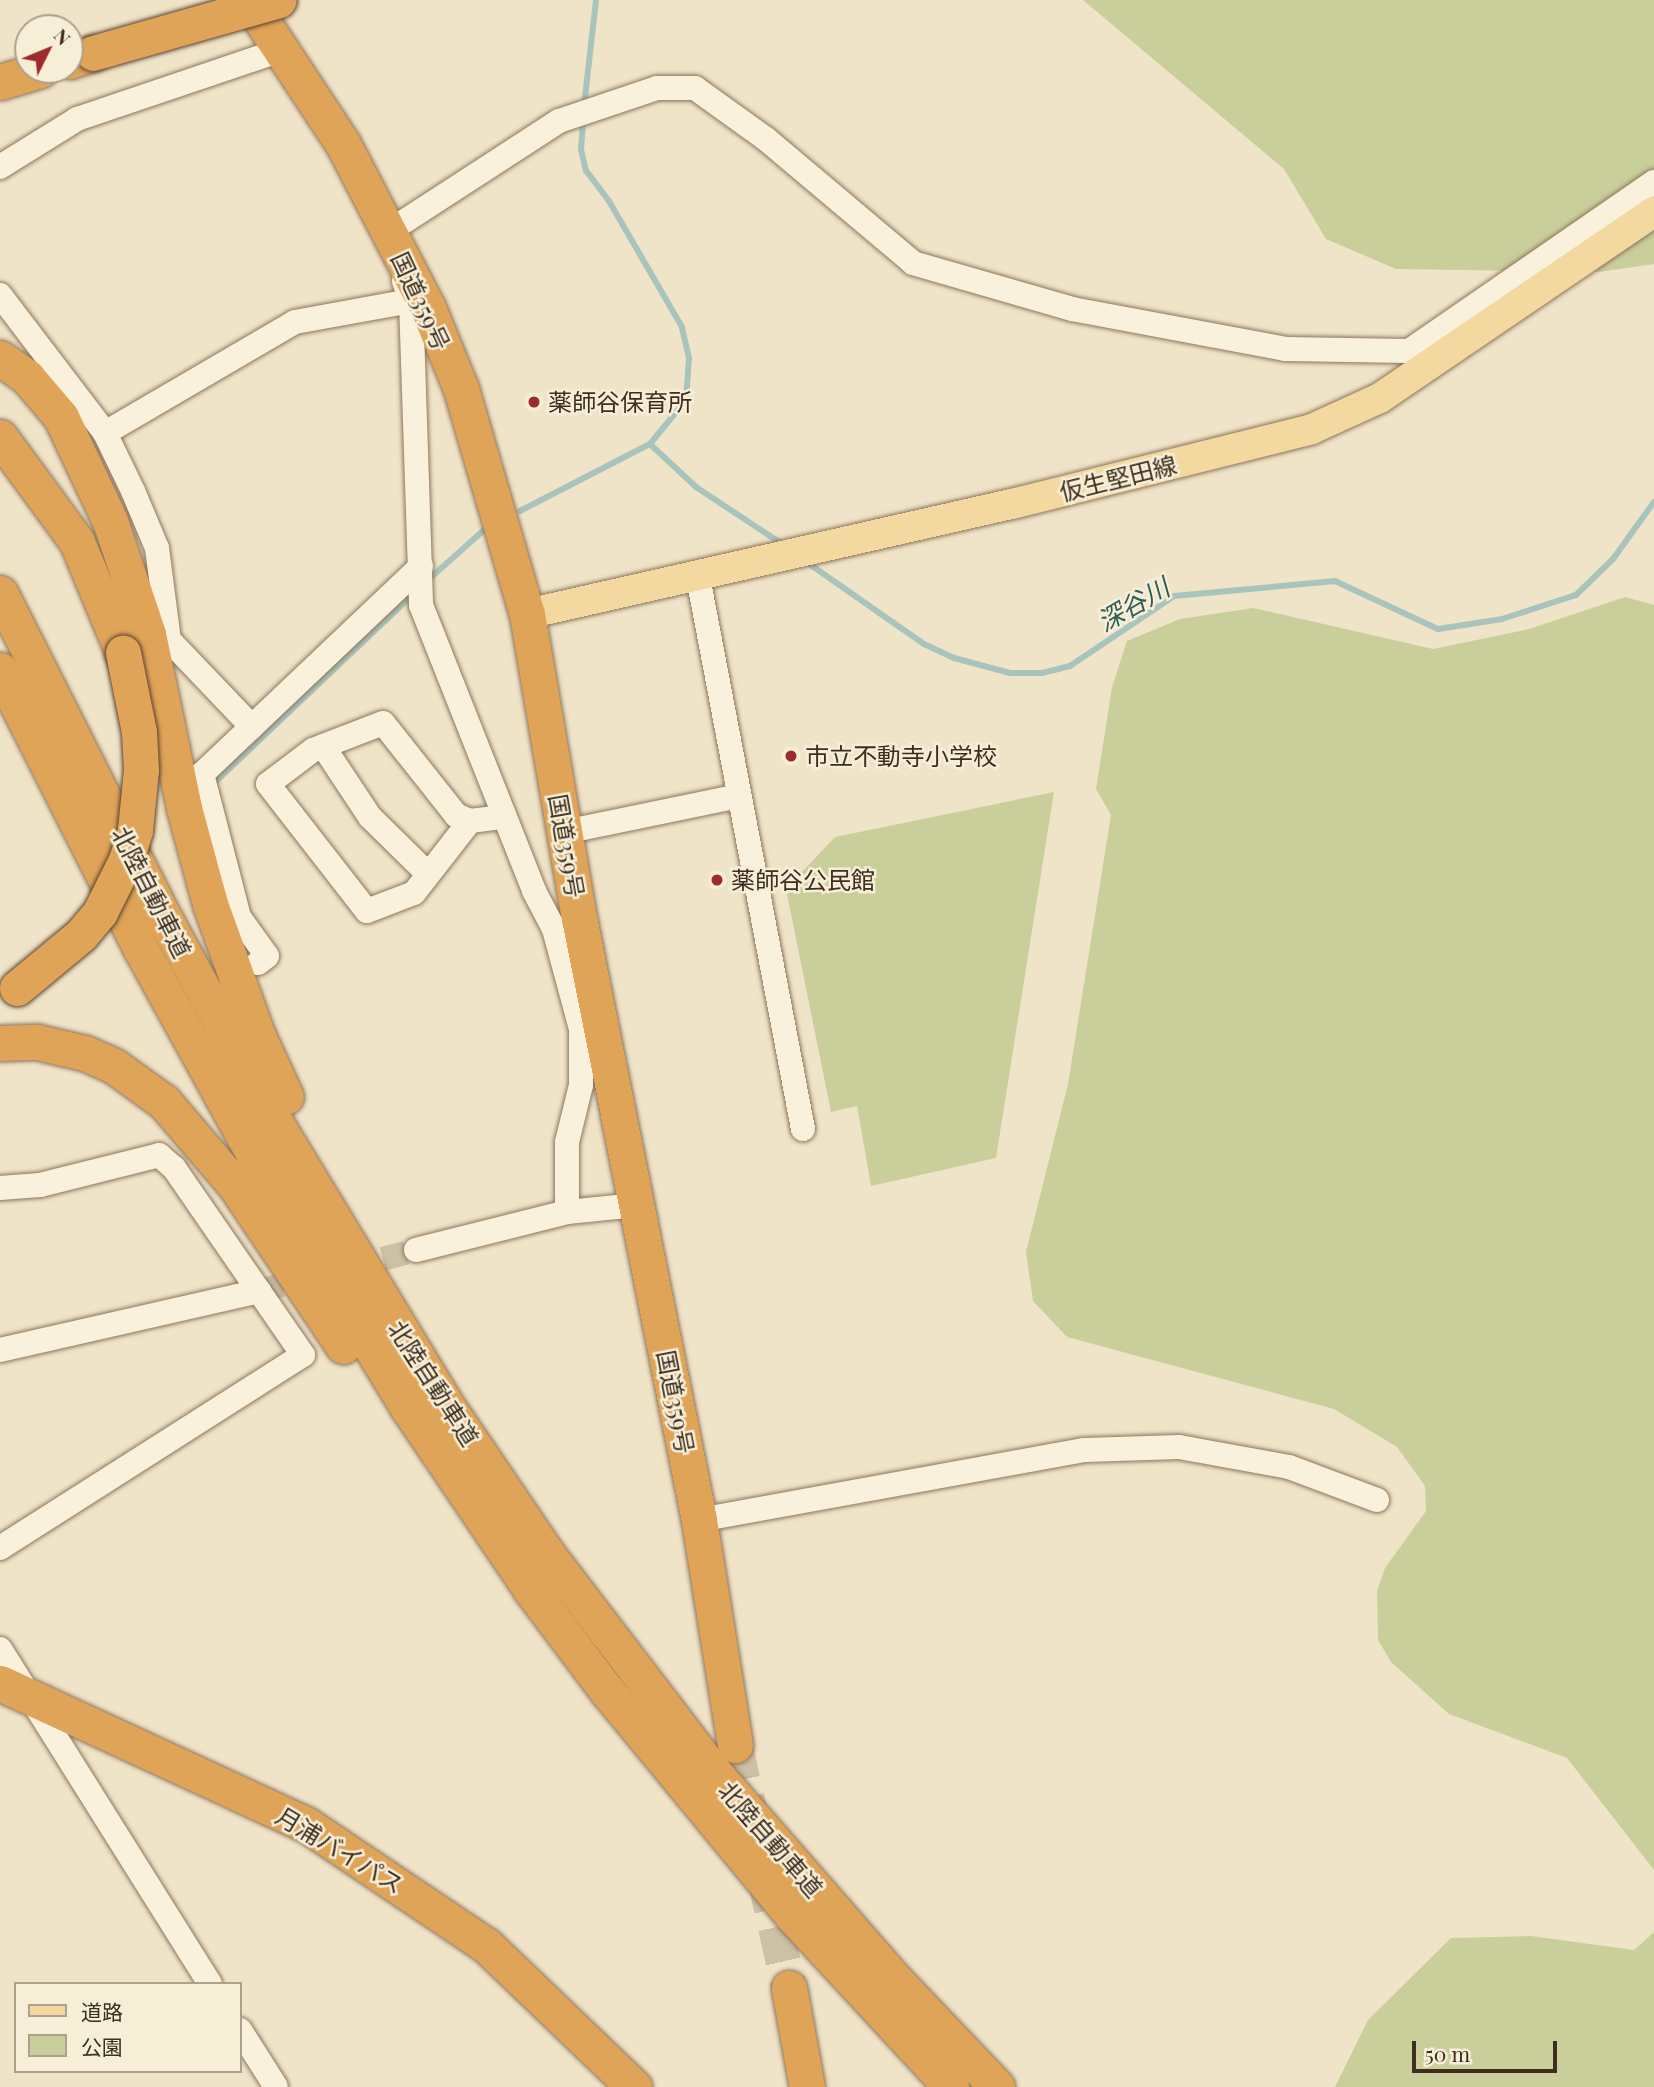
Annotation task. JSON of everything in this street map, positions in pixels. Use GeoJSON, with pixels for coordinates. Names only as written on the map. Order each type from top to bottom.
{"type":"FeatureCollection","features":[{"type":"Feature","properties":{"kind":"highway","name":"国道359号"},"geometry":{"type":"LineString","coordinates":[[248,0],[343,144],[428,308],[461,389],[527,614],[564,832],[569,933],[637,1205],[699,1520],[735,1745]]}},
{"type":"Feature","properties":{"kind":"highway"},"geometry":{"type":"LineString","coordinates":[[84,56],[279,0]]}},
{"type":"Feature","properties":{"kind":"highway"},"geometry":{"type":"LineString","coordinates":[[0,358],[27,377],[61,417],[110,521],[148,634],[184,808],[210,904],[257,1034],[385,1291],[548,1555]]}},
{"type":"Feature","properties":{"kind":"highway"},"geometry":{"type":"LineString","coordinates":[[0,437],[77,542],[123,653],[139,732],[141,770],[135,831],[126,860],[100,912],[81,935],[8,992]]}},
{"type":"Feature","properties":{"kind":"highway","name":"北陸自動車道"},"geometry":{"type":"LineString","coordinates":[[0,593],[167,923],[281,1132],[445,1403],[548,1555],[718,1777],[879,1962],[997,2087]]}},
{"type":"Feature","properties":{"kind":"highway","name":"北陸自動車道"},"geometry":{"type":"LineString","coordinates":[[0,670],[141,949],[253,1153],[408,1408],[531,1590],[700,1806],[792,1914],[951,2087]]}},
{"type":"Feature","properties":{"kind":"highway"},"geometry":{"type":"LineString","coordinates":[[0,1043],[62,1046],[114,1066],[138,1081],[188,1125],[235,1185],[389,1408],[531,1590]]}},
{"type":"Feature","properties":{"kind":"highway","name":"月浦バイパス"},"geometry":{"type":"LineString","coordinates":[[14,1690],[307,1825],[487,1945],[634,2087]]}},
{"type":"Feature","properties":{"kind":"highway"},"geometry":{"type":"LineString","coordinates":[[789,1988],[807,2087]]}},
{"type":"Feature","properties":{"kind":"main road","name":"仮生堅田線"},"geometry":{"type":"LineString","coordinates":[[527,614],[698,577],[1312,429],[1380,398],[1654,212]]}},
{"type":"Feature","properties":{"kind":"street"},"geometry":{"type":"LineString","coordinates":[[0,167],[78,119],[281,50]]}},
{"type":"Feature","properties":{"kind":"street"},"geometry":{"type":"LineString","coordinates":[[567,1212],[567,1142],[581,1085],[581,1029],[569,933],[502,817],[421,605],[411,302],[388,232],[567,118],[596,106],[657,88],[695,88],[766,139],[913,263],[1072,309],[1285,349],[1409,351],[1654,182]]}},
{"type":"Feature","properties":{"kind":"street"},"geometry":{"type":"LineString","coordinates":[[0,295],[105,433],[157,548],[169,640],[252,727]]}},
{"type":"Feature","properties":{"kind":"street"},"geometry":{"type":"LineString","coordinates":[[105,433],[295,322],[411,302]]}},
{"type":"Feature","properties":{"kind":"street"},"geometry":{"type":"LineString","coordinates":[[698,577],[803,1129]]}},
{"type":"Feature","properties":{"kind":"street"},"geometry":{"type":"LineString","coordinates":[[258,962],[267,956],[239,917],[202,774],[421,580]]}},
{"type":"Feature","properties":{"kind":"street"},"geometry":{"type":"LineString","coordinates":[[470,821],[414,893],[367,911],[268,784],[323,746],[383,723],[456,815],[470,821],[502,817]]}},
{"type":"Feature","properties":{"kind":"street"},"geometry":{"type":"LineString","coordinates":[[323,746],[370,817],[428,874]]}},
{"type":"Feature","properties":{"kind":"street"},"geometry":{"type":"LineString","coordinates":[[564,832],[739,796]]}},
{"type":"Feature","properties":{"kind":"street"},"geometry":{"type":"LineString","coordinates":[[0,1188],[40,1185],[159,1155],[174,1168],[303,1355],[0,1548]]}},
{"type":"Feature","properties":{"kind":"street"},"geometry":{"type":"LineString","coordinates":[[416,1250],[567,1212],[637,1205]]}},
{"type":"Feature","properties":{"kind":"street"},"geometry":{"type":"LineString","coordinates":[[0,1350],[259,1291]]}},
{"type":"Feature","properties":{"kind":"street"},"geometry":{"type":"LineString","coordinates":[[699,1520],[1085,1450],[1179,1447],[1289,1467],[1377,1500]]}},
{"type":"Feature","properties":{"kind":"street"},"geometry":{"type":"LineString","coordinates":[[0,1649],[14,1690],[210,1982]]}},
{"type":"Feature","properties":{"kind":"street"},"geometry":{"type":"LineString","coordinates":[[242,2033],[276,2087]]}},
{"type":"Feature","properties":{"kind":"green space"},"geometry":{"type":"Polygon","coordinates":[[[1083,0],[1654,0],[1654,264],[1599,272],[1396,269],[1326,239],[1284,169],[1083,0]]]}},
{"type":"Feature","properties":{"kind":"green space"},"geometry":{"type":"Polygon","coordinates":[[[1625,597],[1654,605],[1654,1870],[1567,1758],[1449,1714],[1391,1662],[1378,1640],[1377,1591],[1385,1568],[1426,1511],[1425,1486],[1397,1447],[1334,1409],[1067,1337],[1033,1301],[1026,1252],[1068,1084],[1111,815],[1096,789],[1112,687],[1127,641],[1180,619],[1253,608],[1433,649],[1529,629],[1625,597]]]}},
{"type":"Feature","properties":{"kind":"green space"},"geometry":{"type":"Polygon","coordinates":[[[1054,792],[996,1158],[871,1186],[857,1106],[831,1112],[786,889],[835,837],[1054,792]]]}},
{"type":"Feature","properties":{"kind":"green space"},"geometry":{"type":"Polygon","coordinates":[[[1654,1932],[1654,2087],[1335,2087],[1368,2020],[1451,1938],[1531,1936],[1634,1950],[1654,1932]]]}},
{"type":"Feature","properties":{"kind":"waterway"},"geometry":{"type":"LineString","coordinates":[[584,106],[596,0]]}},
{"type":"Feature","properties":{"kind":"waterway"},"geometry":{"type":"LineString","coordinates":[[520,511],[650,444],[686,400],[689,358],[682,327],[609,201],[586,171],[581,150],[583,120]]}},
{"type":"Feature","properties":{"kind":"waterway","name":"深谷川"},"geometry":{"type":"LineString","coordinates":[[650,444],[696,487],[785,546]]}},
{"type":"Feature","properties":{"kind":"waterway","name":"深谷川"},"geometry":{"type":"LineString","coordinates":[[805,561],[924,644],[954,658],[1010,673],[1042,673],[1070,666],[1174,596],[1335,581],[1438,629],[1502,619],[1576,595],[1613,559],[1654,502]]}},
{"type":"Feature","properties":{"kind":"waterway"},"geometry":{"type":"LineString","coordinates":[[428,580],[484,530]]}},
{"type":"Feature","properties":{"kind":"waterway"},"geometry":{"type":"LineString","coordinates":[[212,785],[412,595]]}},
{"type":"Feature","properties":{"kind":"tunnel"},"geometry":{"type":"LineString","coordinates":[[348,1268],[416,1250]]}},
{"type":"Feature","properties":{"kind":"tunnel"},"geometry":{"type":"LineString","coordinates":[[259,1291],[313,1277]]}},
{"type":"Feature","properties":{"kind":"tunnel"},"geometry":{"type":"LineString","coordinates":[[735,1745],[753,1824]]}},
{"type":"Feature","properties":{"kind":"tunnel"},"geometry":{"type":"LineString","coordinates":[[764,1875],[789,1988]]}},
{"type":"Feature","properties":{"kind":"place","name":"薬師谷保育所"},"geometry":{"type":"Point","coordinates":[534,402]}},
{"type":"Feature","properties":{"kind":"place","name":"市立不動寺小学校"},"geometry":{"type":"Point","coordinates":[791,756]}},
{"type":"Feature","properties":{"kind":"place","name":"薬師谷公民館"},"geometry":{"type":"Point","coordinates":[717,880]}}]}
